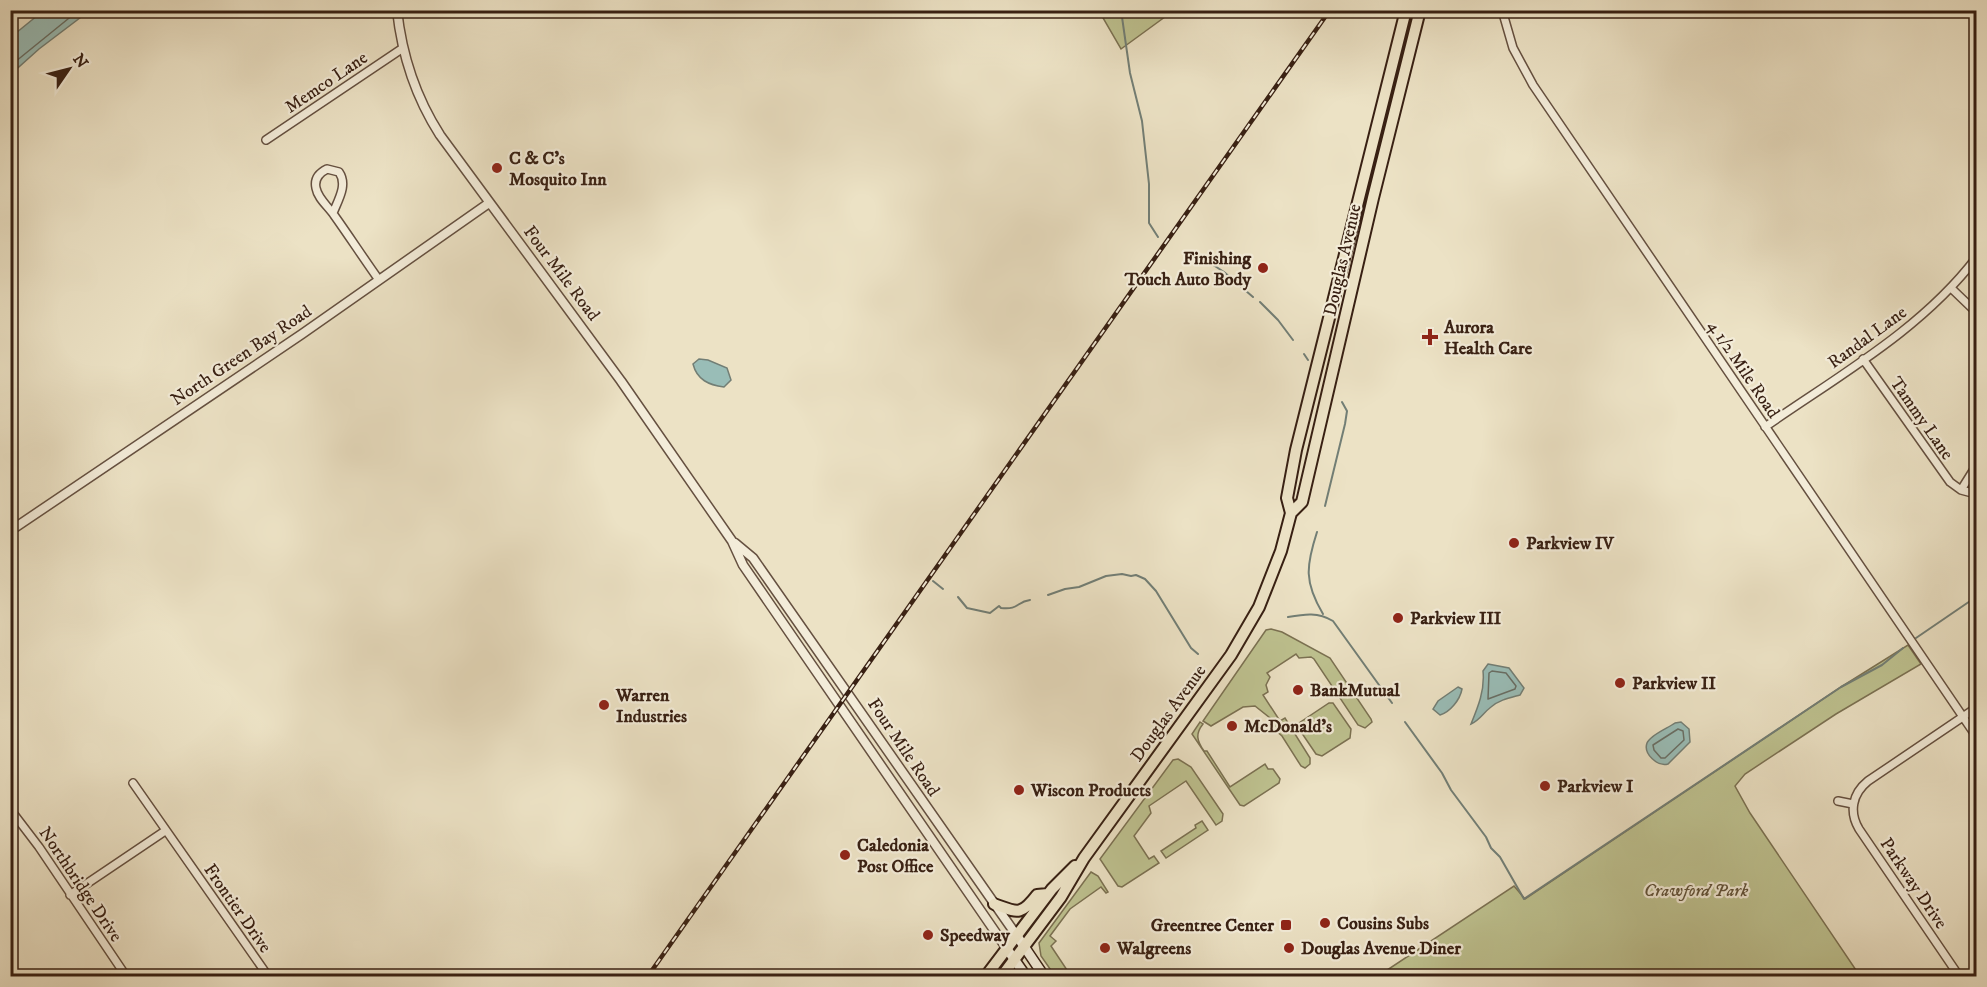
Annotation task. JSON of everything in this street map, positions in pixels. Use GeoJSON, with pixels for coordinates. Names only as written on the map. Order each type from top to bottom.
{"type":"FeatureCollection","features":[{"type":"Feature","properties":{"kind":"main road","name":"Douglas Avenue"},"geometry":{"type":"LineString","coordinates":[[1291,513],[1287,498],[1296,450],[1406,10]]}},
{"type":"Feature","properties":{"kind":"main road","name":"Douglas Avenue"},"geometry":{"type":"LineString","coordinates":[[1002,976],[1061,897],[1084,858],[1231,655],[1246,631],[1271,579],[1291,513],[1302,502],[1373,198],[1420,10]]}},
{"type":"Feature","properties":{"kind":"main road","name":"Douglas Avenue"},"geometry":{"type":"LineString","coordinates":[[986,976],[1048,894],[1084,858]]}},
{"type":"Feature","properties":{"kind":"main road"},"geometry":{"type":"LineString","coordinates":[[994,904],[1004,910],[1019,910],[1028,906],[1037,895],[1048,894]]}},
{"type":"Feature","properties":{"kind":"main road","name":"Four Mile Road"},"geometry":{"type":"LineString","coordinates":[[1017,936],[1044,976]]}},
{"type":"Feature","properties":{"kind":"main road","name":"Four Mile Road"},"geometry":{"type":"LineString","coordinates":[[1007,949],[1026,976]]}},
{"type":"Feature","properties":{"kind":"street","name":"Four Mile Road"},"geometry":{"type":"LineString","coordinates":[[397,10],[407,68],[424,110],[489,203],[621,381],[732,541],[743,565],[1007,949]]}},
{"type":"Feature","properties":{"kind":"street","name":"4 1/2 Mile Road"},"geometry":{"type":"LineString","coordinates":[[1502,10],[1513,48],[1533,85],[1977,736]]}},
{"type":"Feature","properties":{"kind":"street","name":"Memco Lane"},"geometry":{"type":"LineString","coordinates":[[266,140],[403,48]]}},
{"type":"Feature","properties":{"kind":"street"},"geometry":{"type":"LineString","coordinates":[[333,213],[343,187],[343,178],[339,172],[327,169],[318,175],[316,187],[321,199],[379,280]]}},
{"type":"Feature","properties":{"kind":"street","name":"North Green Bay Road"},"geometry":{"type":"LineString","coordinates":[[10,531],[489,203]]}},
{"type":"Feature","properties":{"kind":"street","name":"Randal Lane"},"geometry":{"type":"LineString","coordinates":[[1765,427],[1900,333],[1951,288],[1977,258]]}},
{"type":"Feature","properties":{"kind":"street"},"geometry":{"type":"LineString","coordinates":[[1951,288],[1977,312]]}},
{"type":"Feature","properties":{"kind":"street","name":"Tammy Lane"},"geometry":{"type":"LineString","coordinates":[[1863,359],[1950,482],[1961,490],[1977,466]]}},
{"type":"Feature","properties":{"kind":"street"},"geometry":{"type":"LineString","coordinates":[[1961,490],[1977,494]]}},
{"type":"Feature","properties":{"kind":"street","name":"Four Mile Road"},"geometry":{"type":"LineString","coordinates":[[732,541],[753,558],[1017,936]]}},
{"type":"Feature","properties":{"kind":"street"},"geometry":{"type":"LineString","coordinates":[[1838,801],[1853,804],[1857,792],[1863,785],[1977,708]]}},
{"type":"Feature","properties":{"kind":"street"},"geometry":{"type":"LineString","coordinates":[[70,895],[165,831],[133,783]]}},
{"type":"Feature","properties":{"kind":"street","name":"Parkway Drive"},"geometry":{"type":"LineString","coordinates":[[1853,804],[1853,813],[1859,829],[1959,976]]}},
{"type":"Feature","properties":{"kind":"street","name":"Northbridge Drive"},"geometry":{"type":"LineString","coordinates":[[10,809],[39,847],[126,976]]}},
{"type":"Feature","properties":{"kind":"street","name":"Frontier Drive"},"geometry":{"type":"LineString","coordinates":[[165,831],[268,976]]}},
{"type":"Feature","properties":{"kind":"green space"},"geometry":{"type":"Polygon","coordinates":[[[1099,11],[1173,11],[1121,49],[1099,11]]]}},
{"type":"Feature","properties":{"kind":"green space"},"geometry":{"type":"Polygon","coordinates":[[[1266,630],[1282,632],[1330,658],[1372,722],[1365,728],[1358,725],[1311,657],[1299,658],[1296,654],[1267,673],[1270,677],[1266,685],[1268,692],[1263,695],[1280,721],[1285,718],[1310,758],[1310,764],[1305,768],[1301,766],[1282,736],[1274,729],[1270,718],[1255,706],[1243,707],[1211,726],[1203,721],[1266,630]]]}},
{"type":"Feature","properties":{"kind":"green space","name":"Crawford Park"},"geometry":{"type":"Polygon","coordinates":[[[1908,645],[1921,664],[1836,714],[1745,774],[1735,786],[1750,813],[1860,976],[1378,976],[1514,886],[1525,899],[1841,687],[1908,645]]]}},
{"type":"Feature","properties":{"kind":"green space"},"geometry":{"type":"Polygon","coordinates":[[[1329,703],[1333,703],[1351,729],[1350,738],[1322,756],[1316,754],[1297,726],[1329,703]]]}},
{"type":"Feature","properties":{"kind":"green space"},"geometry":{"type":"Polygon","coordinates":[[[1200,722],[1203,724],[1198,734],[1200,744],[1230,787],[1265,764],[1268,769],[1273,769],[1280,779],[1279,783],[1244,806],[1240,805],[1192,734],[1200,722]]]}},
{"type":"Feature","properties":{"kind":"green space"},"geometry":{"type":"Polygon","coordinates":[[[1178,759],[1191,767],[1223,814],[1222,821],[1216,825],[1186,781],[1149,806],[1151,813],[1134,836],[1149,859],[1154,856],[1159,863],[1122,887],[1118,886],[1100,859],[1173,760],[1178,759]]]}},
{"type":"Feature","properties":{"kind":"green space"},"geometry":{"type":"Polygon","coordinates":[[[1202,821],[1208,830],[1166,858],[1161,851],[1196,828],[1195,825],[1202,821]]]}},
{"type":"Feature","properties":{"kind":"green space"},"geometry":{"type":"Polygon","coordinates":[[[1091,872],[1098,876],[1108,892],[1106,893],[1101,887],[1070,909],[1050,936],[1056,941],[1051,946],[1071,976],[1055,976],[1041,956],[1039,943],[1091,872]]]}},
{"type":"Feature","properties":{"kind":"water"},"geometry":{"type":"Polygon","coordinates":[[[43,11],[89,11],[39,49],[11,74],[11,37],[43,11]]]}},
{"type":"Feature","properties":{"kind":"water"},"geometry":{"type":"Polygon","coordinates":[[[699,359],[708,360],[727,368],[731,380],[724,387],[704,381],[697,374],[693,364],[699,359]]]}},
{"type":"Feature","properties":{"kind":"water"},"geometry":{"type":"Polygon","coordinates":[[[1488,664],[1509,668],[1524,688],[1520,695],[1497,703],[1471,724],[1482,692],[1483,671],[1488,664]]]}},
{"type":"Feature","properties":{"kind":"water"},"geometry":{"type":"Polygon","coordinates":[[[1458,687],[1462,689],[1461,693],[1451,708],[1440,715],[1433,709],[1438,701],[1458,687]]]}},
{"type":"Feature","properties":{"kind":"water"},"geometry":{"type":"Polygon","coordinates":[[[1681,722],[1689,729],[1690,742],[1668,764],[1656,762],[1647,751],[1647,743],[1655,734],[1681,722]]]}},
{"type":"Feature","properties":{"kind":"waterway"},"geometry":{"type":"LineString","coordinates":[[1121,10],[1130,73],[1142,121],[1149,184],[1149,223],[1158,237]]}},
{"type":"Feature","properties":{"kind":"waterway"},"geometry":{"type":"LineString","coordinates":[[1204,259],[1224,272],[1253,297]]}},
{"type":"Feature","properties":{"kind":"waterway"},"geometry":{"type":"LineString","coordinates":[[1260,302],[1293,340]]}},
{"type":"Feature","properties":{"kind":"waterway"},"geometry":{"type":"LineString","coordinates":[[1304,354],[1308,360]]}},
{"type":"Feature","properties":{"kind":"waterway"},"geometry":{"type":"LineString","coordinates":[[1325,506],[1345,424],[1347,411],[1342,402]]}},
{"type":"Feature","properties":{"kind":"waterway"},"geometry":{"type":"LineString","coordinates":[[1317,532],[1309,564],[1309,574],[1312,592],[1323,614]]}},
{"type":"Feature","properties":{"kind":"waterway"},"geometry":{"type":"LineString","coordinates":[[1048,595],[1079,587],[1106,576],[1136,575],[1145,579],[1156,591],[1191,648],[1198,654]]}},
{"type":"Feature","properties":{"kind":"waterway"},"geometry":{"type":"LineString","coordinates":[[933,581],[943,589]]}},
{"type":"Feature","properties":{"kind":"waterway"},"geometry":{"type":"LineString","coordinates":[[958,597],[967,608],[990,613],[999,606],[1011,608],[1030,600]]}},
{"type":"Feature","properties":{"kind":"waterway"},"geometry":{"type":"LineString","coordinates":[[1916,638],[1976,597]]}},
{"type":"Feature","properties":{"kind":"waterway"},"geometry":{"type":"LineString","coordinates":[[1288,617],[1311,614],[1333,621],[1392,703]]}},
{"type":"Feature","properties":{"kind":"waterway"},"geometry":{"type":"LineString","coordinates":[[1405,722],[1486,837],[1491,848],[1500,857],[1524,899],[1841,687],[1882,665],[1903,648]]}},
{"type":"Feature","properties":{"kind":"railway"},"geometry":{"type":"LineString","coordinates":[[648,976],[1330,10]]}},
{"type":"Feature","properties":{"kind":"place","name":"C & C's Mosquito Inn"},"geometry":{"type":"Point","coordinates":[497,168]}},
{"type":"Feature","properties":{"kind":"place","name":"Finishing Touch Auto Body"},"geometry":{"type":"Point","coordinates":[1263,268]}},
{"type":"Feature","properties":{"kind":"place","name":"Aurora Health Care"},"geometry":{"type":"Point","coordinates":[1430,337]}},
{"type":"Feature","properties":{"kind":"place","name":"Parkview IV"},"geometry":{"type":"Point","coordinates":[1514,543]}},
{"type":"Feature","properties":{"kind":"place","name":"Parkview III"},"geometry":{"type":"Point","coordinates":[1398,618]}},
{"type":"Feature","properties":{"kind":"place","name":"Parkview II"},"geometry":{"type":"Point","coordinates":[1620,683]}},
{"type":"Feature","properties":{"kind":"place","name":"BankMutual"},"geometry":{"type":"Point","coordinates":[1298,690]}},
{"type":"Feature","properties":{"kind":"place","name":"Warren Industries"},"geometry":{"type":"Point","coordinates":[604,705]}},
{"type":"Feature","properties":{"kind":"place","name":"McDonald's"},"geometry":{"type":"Point","coordinates":[1232,726]}},
{"type":"Feature","properties":{"kind":"place","name":"Parkview I"},"geometry":{"type":"Point","coordinates":[1545,786]}},
{"type":"Feature","properties":{"kind":"place","name":"Wiscon Products"},"geometry":{"type":"Point","coordinates":[1019,790]}},
{"type":"Feature","properties":{"kind":"place","name":"Caledonia Post Office"},"geometry":{"type":"Point","coordinates":[845,855]}},
{"type":"Feature","properties":{"kind":"place","name":"Cousins Subs"},"geometry":{"type":"Point","coordinates":[1325,923]}},
{"type":"Feature","properties":{"kind":"place","name":"Greentree Center"},"geometry":{"type":"Point","coordinates":[1286,925]}},
{"type":"Feature","properties":{"kind":"place","name":"Speedway"},"geometry":{"type":"Point","coordinates":[928,935]}},
{"type":"Feature","properties":{"kind":"place","name":"Walgreens"},"geometry":{"type":"Point","coordinates":[1105,948]}},
{"type":"Feature","properties":{"kind":"place","name":"Douglas Avenue Diner"},"geometry":{"type":"Point","coordinates":[1289,948]}}]}
